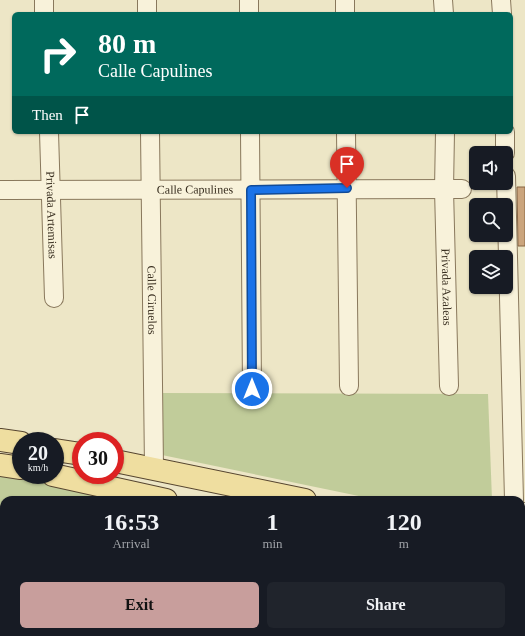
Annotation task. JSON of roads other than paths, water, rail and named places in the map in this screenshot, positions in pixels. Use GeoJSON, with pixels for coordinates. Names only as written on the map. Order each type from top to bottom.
{"type":"FeatureCollection","features":[{"type":"Feature","properties":{"kind":"main road"},"geometry":{"type":"LineString","coordinates":[[0,440],[12,442]]}},
{"type":"Feature","properties":{"kind":"main road"},"geometry":{"type":"LineString","coordinates":[[124,463],[286,496]]}},
{"type":"Feature","properties":{"kind":"main road"},"geometry":{"type":"LineString","coordinates":[[0,465],[12,467]]}},
{"type":"Feature","properties":{"kind":"main road"},"geometry":{"type":"LineString","coordinates":[[64,477],[147,496]]}},
{"type":"Feature","properties":{"kind":"street"},"geometry":{"type":"LineString","coordinates":[[44,0],[44,12]]}},
{"type":"Feature","properties":{"kind":"street"},"geometry":{"type":"LineString","coordinates":[[147,0],[147,12]]}},
{"type":"Feature","properties":{"kind":"street"},"geometry":{"type":"LineString","coordinates":[[249,0],[249,12]]}},
{"type":"Feature","properties":{"kind":"street"},"geometry":{"type":"LineString","coordinates":[[345,0],[345,12]]}},
{"type":"Feature","properties":{"kind":"street"},"geometry":{"type":"LineString","coordinates":[[443,0],[444,12]]}},
{"type":"Feature","properties":{"kind":"street"},"geometry":{"type":"LineString","coordinates":[[502,0],[502,12]]}},
{"type":"Feature","properties":{"kind":"street","name":"Privada Artemisas"},"geometry":{"type":"LineString","coordinates":[[49,134],[54,298]]}},
{"type":"Feature","properties":{"kind":"street","name":"Calle Ciruelos"},"geometry":{"type":"LineString","coordinates":[[150,134],[152,189],[154,468]]}},
{"type":"Feature","properties":{"kind":"street"},"geometry":{"type":"LineString","coordinates":[[250,134],[252,389]]}},
{"type":"Feature","properties":{"kind":"street"},"geometry":{"type":"LineString","coordinates":[[346,134],[349,386]]}},
{"type":"Feature","properties":{"kind":"street","name":"Privada Azaleas"},"geometry":{"type":"LineString","coordinates":[[445,134],[444,189],[449,386]]}},
{"type":"Feature","properties":{"kind":"street"},"geometry":{"type":"LineString","coordinates":[[505,134],[505,146]]}},
{"type":"Feature","properties":{"kind":"street","name":"Calle Capulines"},"geometry":{"type":"LineString","coordinates":[[0,190],[251,190],[347,188],[462,189]]}},
{"type":"Feature","properties":{"kind":"street"},"geometry":{"type":"LineString","coordinates":[[506,190],[514,496]]}}]}
